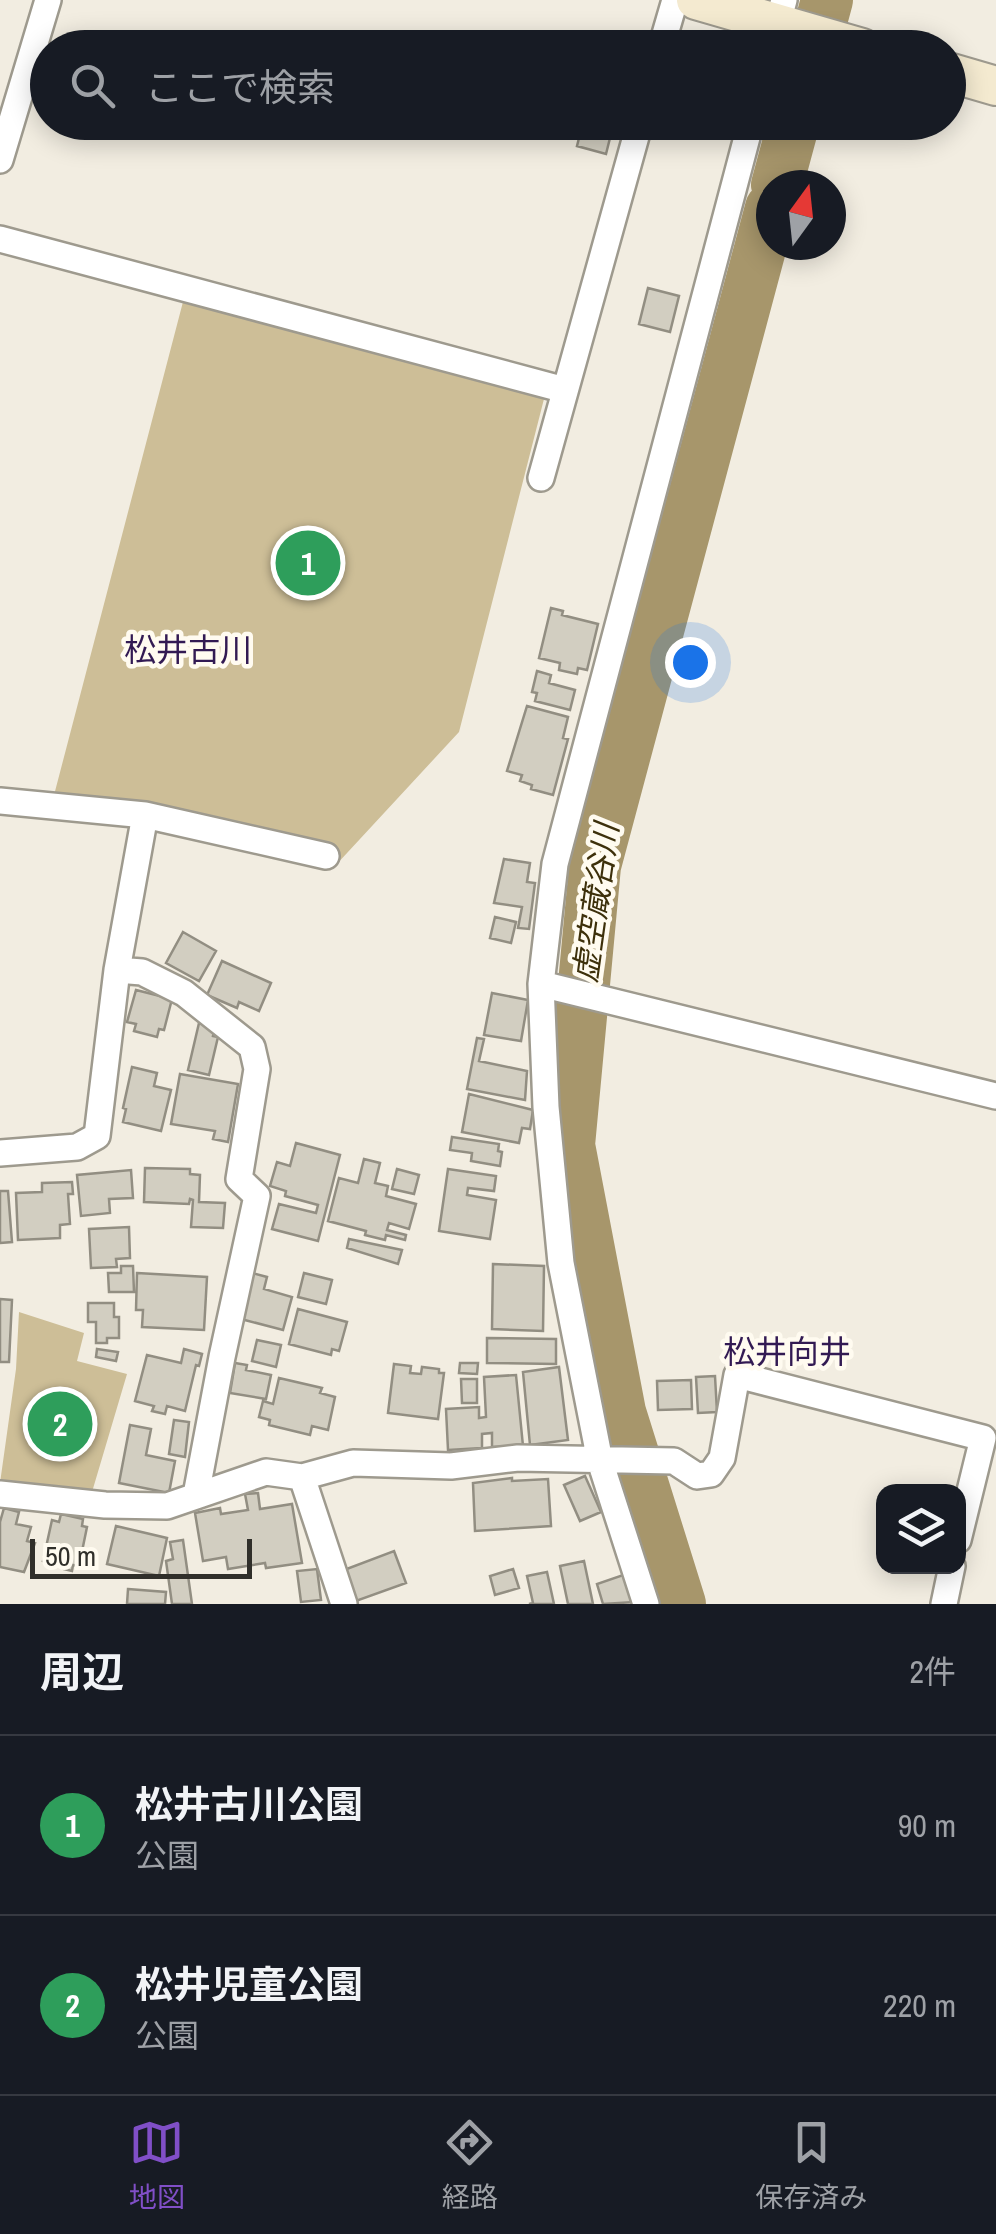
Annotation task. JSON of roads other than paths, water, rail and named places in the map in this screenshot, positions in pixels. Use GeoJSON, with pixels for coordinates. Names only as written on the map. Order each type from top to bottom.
{"type":"FeatureCollection","features":[{"type":"Feature","properties":{"kind":"main road"},"geometry":{"type":"LineString","coordinates":[[696,0],[781,24]]}},
{"type":"Feature","properties":{"kind":"main road"},"geometry":{"type":"LineString","coordinates":[[966,77],[996,86]]}},
{"type":"Feature","properties":{"kind":"street"},"geometry":{"type":"LineString","coordinates":[[39,30],[48,0]]}},
{"type":"Feature","properties":{"kind":"street"},"geometry":{"type":"LineString","coordinates":[[667,30],[675,0]]}},
{"type":"Feature","properties":{"kind":"street"},"geometry":{"type":"LineString","coordinates":[[0,160],[30,60]]}},
{"type":"Feature","properties":{"kind":"street"},"geometry":{"type":"LineString","coordinates":[[540,478],[635,140]]}},
{"type":"Feature","properties":{"kind":"street"},"geometry":{"type":"LineString","coordinates":[[646,1604],[600,1460],[561,1262],[546,1107],[541,984],[555,864],[747,140]]}},
{"type":"Feature","properties":{"kind":"street"},"geometry":{"type":"LineString","coordinates":[[0,239],[565,390]]}},
{"type":"Feature","properties":{"kind":"street"},"geometry":{"type":"LineString","coordinates":[[0,801],[146,815],[326,856]]}},
{"type":"Feature","properties":{"kind":"street"},"geometry":{"type":"LineString","coordinates":[[0,1152],[77,1147],[97,1136],[117,970],[146,815]]}},
{"type":"Feature","properties":{"kind":"street"},"geometry":{"type":"LineString","coordinates":[[117,970],[142,972],[184,993],[252,1047],[256,1068],[239,1179],[256,1196],[196,1495]]}},
{"type":"Feature","properties":{"kind":"street"},"geometry":{"type":"LineString","coordinates":[[541,984],[996,1096]]}},
{"type":"Feature","properties":{"kind":"street"},"geometry":{"type":"LineString","coordinates":[[0,1494],[105,1505],[167,1506],[266,1472],[302,1478],[353,1463],[452,1466],[518,1458],[674,1461],[698,1476],[711,1474],[722,1458],[737,1375],[990,1439],[966,1515]]}},
{"type":"Feature","properties":{"kind":"street"},"geometry":{"type":"LineString","coordinates":[[302,1478],[344,1604]]}},
{"type":"Feature","properties":{"kind":"street"},"geometry":{"type":"LineString","coordinates":[[944,1604],[950,1574]]}},
{"type":"Feature","properties":{"kind":"waterway","name":"虚空蔵谷川"},"geometry":{"type":"LineString","coordinates":[[819,30],[827,0]]}},
{"type":"Feature","properties":{"kind":"waterway","name":"虚空蔵谷川"},"geometry":{"type":"LineString","coordinates":[[781,170],[789,140]]}},
{"type":"Feature","properties":{"kind":"waterway","name":"虚空蔵谷川"},"geometry":{"type":"LineString","coordinates":[[680,1604],[620,1412],[569,1145],[595,866],[757,260]]}},
{"type":"Feature","properties":{"kind":"place","name":"松井古川公園"},"geometry":{"type":"Point","coordinates":[308,563]}},
{"type":"Feature","properties":{"kind":"place","name":"松井児童公園"},"geometry":{"type":"Point","coordinates":[60,1424]}},
{"type":"Feature","properties":{"kind":"district","name":"松井古川"},"geometry":{"type":"Point","coordinates":[188,650]}},
{"type":"Feature","properties":{"kind":"district","name":"松井向井"},"geometry":{"type":"Point","coordinates":[787,1352]}}]}
